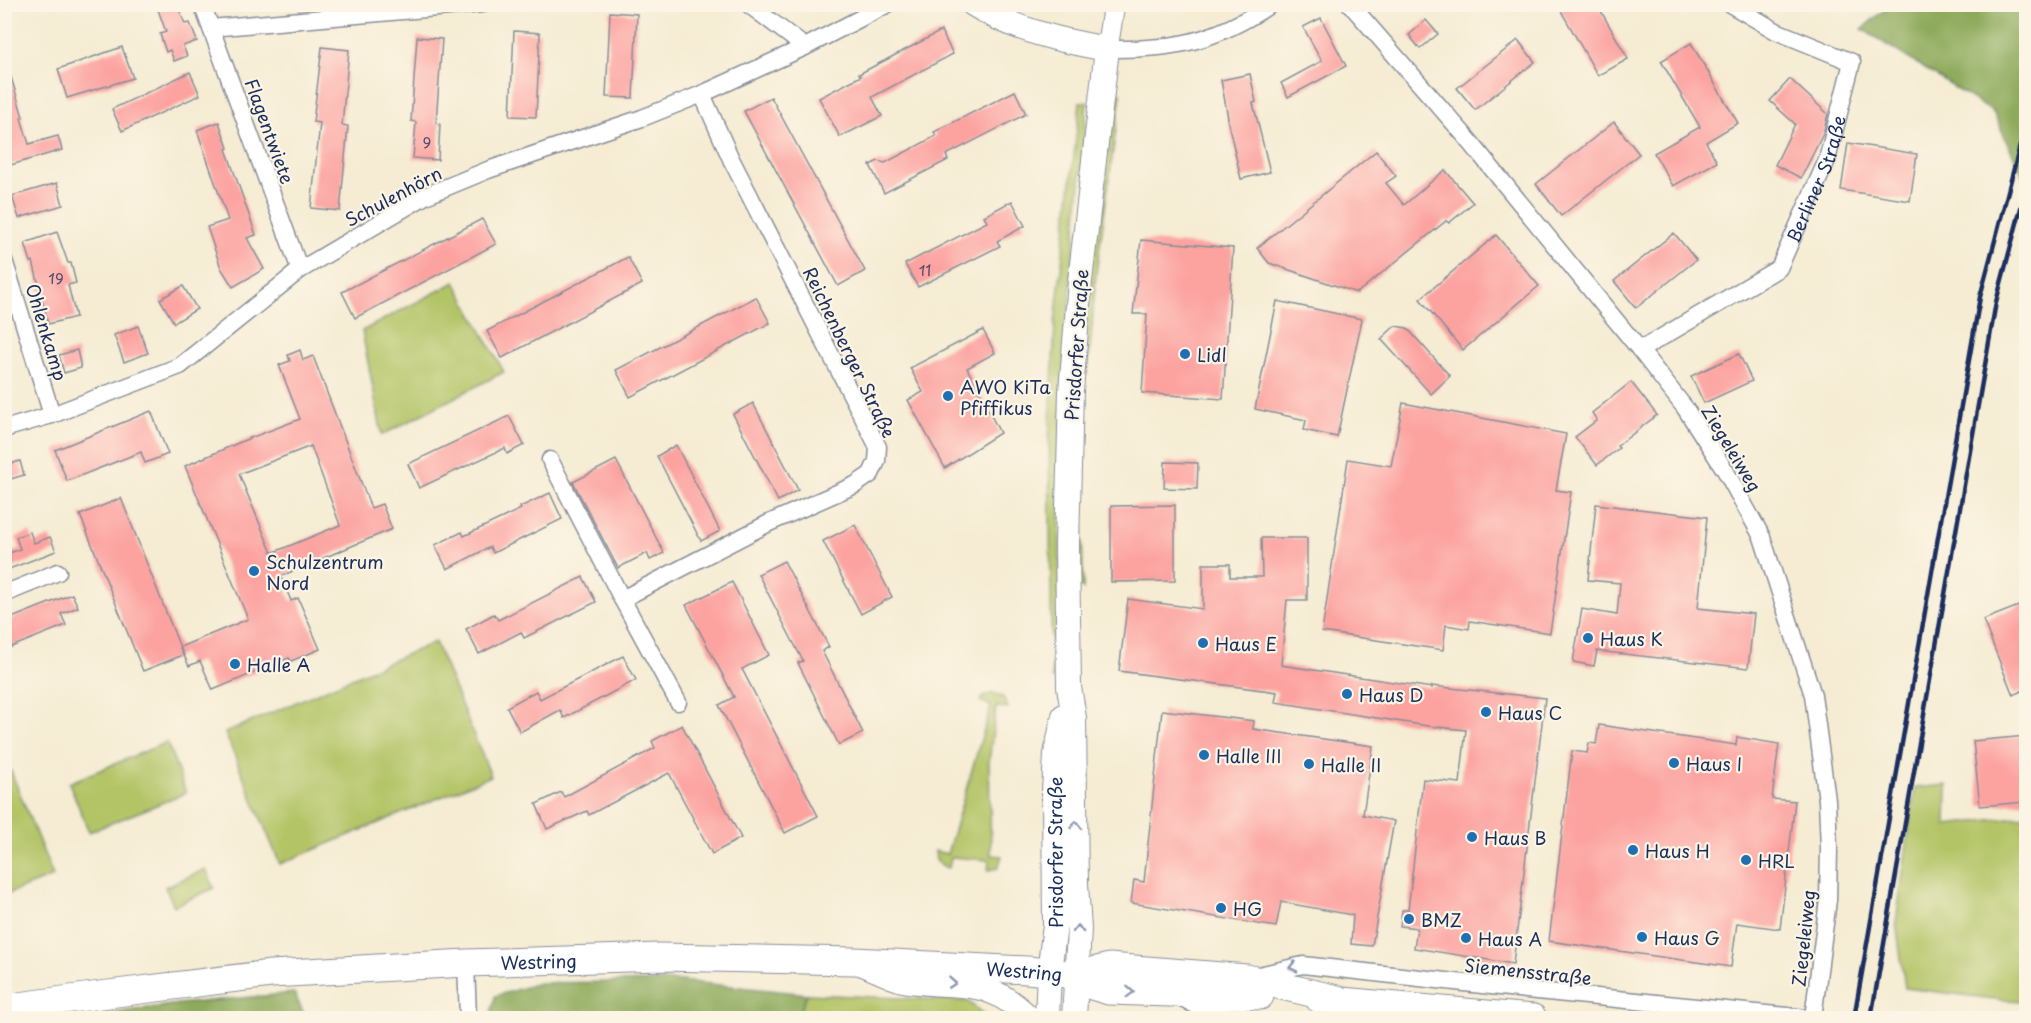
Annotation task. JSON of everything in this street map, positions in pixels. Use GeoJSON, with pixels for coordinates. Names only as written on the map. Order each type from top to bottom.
{"type":"FeatureCollection","features":[{"type":"Feature","properties":{"kind":"main road"},"geometry":{"type":"LineString","coordinates":[[973,4],[986,13],[1038,33],[1107,49]]}},
{"type":"Feature","properties":{"kind":"main road","name":"Prisdorfer Straße"},"geometry":{"type":"LineString","coordinates":[[1074,1018],[1079,928],[1076,884],[1074,718],[1069,687],[1067,545],[1071,391],[1080,281],[1107,49]]}},
{"type":"Feature","properties":{"kind":"main road","name":"Prisdorfer Straße"},"geometry":{"type":"LineString","coordinates":[[1047,1018],[1049,972],[1055,926],[1056,754],[1069,687]]}},
{"type":"Feature","properties":{"kind":"main road","name":"Westring"},"geometry":{"type":"LineString","coordinates":[[4,1008],[271,974],[466,963],[660,957],[855,961],[1076,975],[1109,967],[1247,978],[1337,999]]}},
{"type":"Feature","properties":{"kind":"main road"},"geometry":{"type":"LineString","coordinates":[[855,961],[901,980],[990,989],[1012,1002],[1029,1018]]}},
{"type":"Feature","properties":{"kind":"main road","name":"Westring"},"geometry":{"type":"LineString","coordinates":[[1076,975],[1092,986],[1110,991],[1337,999],[1533,1018]]}},
{"type":"Feature","properties":{"kind":"street","name":"Flagentwiete"},"geometry":{"type":"LineString","coordinates":[[202,4],[300,270]]}},
{"type":"Feature","properties":{"kind":"street"},"geometry":{"type":"LineString","coordinates":[[212,27],[482,4]]}},
{"type":"Feature","properties":{"kind":"street"},"geometry":{"type":"LineString","coordinates":[[748,4],[805,47]]}},
{"type":"Feature","properties":{"kind":"street","name":"Schulenhörn"},"geometry":{"type":"LineString","coordinates":[[4,429],[52,415],[180,366],[300,270],[425,196],[488,170],[642,118],[702,94],[805,47],[888,4]]}},
{"type":"Feature","properties":{"kind":"street","name":"Prisdorfer Straße"},"geometry":{"type":"LineString","coordinates":[[1107,49],[1114,4]]}},
{"type":"Feature","properties":{"kind":"street"},"geometry":{"type":"LineString","coordinates":[[1107,49],[1150,49],[1185,45],[1250,19],[1271,4]]}},
{"type":"Feature","properties":{"kind":"street","name":"Ziegeleiweg"},"geometry":{"type":"LineString","coordinates":[[1350,4],[1467,138],[1685,408],[1725,470],[1762,537],[1813,695],[1827,800],[1828,900],[1813,1018]]}},
{"type":"Feature","properties":{"kind":"street","name":"Berliner Straße"},"geometry":{"type":"LineString","coordinates":[[1640,350],[1779,268],[1827,160],[1852,62],[1776,31],[1730,4]]}},
{"type":"Feature","properties":{"kind":"street","name":"Reichenberger Straße"},"geometry":{"type":"LineString","coordinates":[[622,599],[769,523],[855,485],[871,474],[878,461],[878,447],[731,159],[702,94]]}},
{"type":"Feature","properties":{"kind":"street","name":"Ohlenkamp"},"geometry":{"type":"LineString","coordinates":[[4,260],[52,415]]}},
{"type":"Feature","properties":{"kind":"street"},"geometry":{"type":"LineString","coordinates":[[550,460],[678,702]]}},
{"type":"Feature","properties":{"kind":"street"},"geometry":{"type":"LineString","coordinates":[[4,594],[58,572]]}},
{"type":"Feature","properties":{"kind":"street"},"geometry":{"type":"LineString","coordinates":[[466,963],[468,1018]]}},
{"type":"Feature","properties":{"kind":"street","name":"Siemensstraße"},"geometry":{"type":"LineString","coordinates":[[1247,978],[1303,965],[1580,996],[1807,1018]]}},
{"type":"Feature","properties":{"kind":"street"},"geometry":{"type":"LineString","coordinates":[[1177,993],[1196,1007],[1218,1015],[1240,1018]]}},
{"type":"Feature","properties":{"kind":"green space"},"geometry":{"type":"Polygon","coordinates":[[[1891,4],[2026,5],[2026,182],[1993,112],[1862,29],[1891,4]]]}},
{"type":"Feature","properties":{"kind":"green space"},"geometry":{"type":"Polygon","coordinates":[[[1116,92],[1121,93],[1096,273],[1088,374],[1083,373],[1087,273],[1116,92]]]}},
{"type":"Feature","properties":{"kind":"green space"},"geometry":{"type":"Polygon","coordinates":[[[1080,102],[1087,102],[1062,391],[1058,678],[1052,679],[1049,444],[1055,323],[1080,102]]]}},
{"type":"Feature","properties":{"kind":"green space"},"geometry":{"type":"Polygon","coordinates":[[[455,282],[504,372],[382,435],[362,331],[455,282]]]}},
{"type":"Feature","properties":{"kind":"green space"},"geometry":{"type":"Polygon","coordinates":[[[1083,417],[1083,589],[1076,583],[1077,423],[1083,417]]]}},
{"type":"Feature","properties":{"kind":"green space"},"geometry":{"type":"Polygon","coordinates":[[[435,642],[491,776],[280,864],[225,733],[435,642]]]}},
{"type":"Feature","properties":{"kind":"green space"},"geometry":{"type":"Polygon","coordinates":[[[993,693],[1003,697],[1008,708],[996,707],[989,762],[991,855],[1002,856],[998,868],[988,870],[989,860],[951,857],[949,868],[945,867],[936,861],[935,851],[947,854],[991,706],[980,701],[983,697],[993,693]]]}},
{"type":"Feature","properties":{"kind":"green space"},"geometry":{"type":"Polygon","coordinates":[[[167,742],[186,793],[89,832],[69,783],[167,742]]]}},
{"type":"Feature","properties":{"kind":"green space"},"geometry":{"type":"Polygon","coordinates":[[[10,769],[53,876],[5,895],[4,771],[10,769]]]}},
{"type":"Feature","properties":{"kind":"green space"},"geometry":{"type":"Polygon","coordinates":[[[1947,785],[1946,825],[2026,816],[2026,1001],[1905,988],[1896,922],[1915,788],[1947,785]]]}},
{"type":"Feature","properties":{"kind":"green space"},"geometry":{"type":"Polygon","coordinates":[[[206,869],[214,888],[174,906],[165,887],[206,869]]]}},
{"type":"Feature","properties":{"kind":"green space"},"geometry":{"type":"Polygon","coordinates":[[[681,981],[807,994],[797,1018],[490,1018],[495,996],[539,983],[681,981]]]}},
{"type":"Feature","properties":{"kind":"green space"},"geometry":{"type":"Polygon","coordinates":[[[294,993],[306,1018],[77,1018],[178,1004],[294,993]]]}},
{"type":"Feature","properties":{"kind":"green space"},"geometry":{"type":"Polygon","coordinates":[[[807,994],[968,1001],[987,1018],[797,1018],[807,994]]]}},
{"type":"Feature","properties":{"kind":"building"},"geometry":{"type":"Polygon","coordinates":[[[156,4],[177,4],[185,24],[190,23],[197,41],[183,46],[187,56],[174,61],[170,50],[166,52],[160,34],[166,32],[156,4]]]}},
{"type":"Feature","properties":{"kind":"building"},"geometry":{"type":"Polygon","coordinates":[[[1569,4],[1597,4],[1628,59],[1598,76],[1560,9],[1569,4]]]}},
{"type":"Feature","properties":{"kind":"building"},"geometry":{"type":"Polygon","coordinates":[[[610,12],[637,14],[633,98],[606,97],[610,12]]]}},
{"type":"Feature","properties":{"kind":"building"},"geometry":{"type":"Polygon","coordinates":[[[1321,18],[1346,66],[1288,97],[1281,83],[1322,61],[1303,27],[1321,18]]]}},
{"type":"Feature","properties":{"kind":"building"},"geometry":{"type":"Polygon","coordinates":[[[1426,20],[1438,34],[1420,49],[1409,35],[1426,20]]]}},
{"type":"Feature","properties":{"kind":"building"},"geometry":{"type":"Polygon","coordinates":[[[514,31],[540,33],[536,117],[510,116],[514,31]]]}},
{"type":"Feature","properties":{"kind":"building"},"geometry":{"type":"Polygon","coordinates":[[[941,31],[953,54],[872,97],[882,116],[840,137],[819,98],[941,31]]]}},
{"type":"Feature","properties":{"kind":"building"},"geometry":{"type":"Polygon","coordinates":[[[417,37],[442,39],[436,123],[440,124],[438,160],[413,158],[416,122],[411,121],[417,37]]]}},
{"type":"Feature","properties":{"kind":"building"},"geometry":{"type":"Polygon","coordinates":[[[1518,40],[1535,62],[1475,110],[1457,88],[1518,40]]]}},
{"type":"Feature","properties":{"kind":"building"},"geometry":{"type":"Polygon","coordinates":[[[1691,43],[1738,123],[1706,142],[1717,162],[1673,186],[1654,153],[1700,127],[1661,61],[1691,43]]]}},
{"type":"Feature","properties":{"kind":"building"},"geometry":{"type":"Polygon","coordinates":[[[122,47],[133,78],[67,98],[58,69],[122,47]]]}},
{"type":"Feature","properties":{"kind":"building"},"geometry":{"type":"Polygon","coordinates":[[[322,47],[349,50],[342,125],[348,126],[340,211],[311,208],[320,123],[313,122],[322,47]]]}},
{"type":"Feature","properties":{"kind":"building"},"geometry":{"type":"Polygon","coordinates":[[[4,67],[8,67],[29,144],[58,136],[62,150],[4,167],[4,67]]]}},
{"type":"Feature","properties":{"kind":"building"},"geometry":{"type":"Polygon","coordinates":[[[190,72],[200,95],[122,131],[112,109],[190,72]]]}},
{"type":"Feature","properties":{"kind":"building"},"geometry":{"type":"Polygon","coordinates":[[[1250,74],[1256,102],[1253,103],[1270,172],[1241,179],[1221,80],[1250,74]]]}},
{"type":"Feature","properties":{"kind":"building"},"geometry":{"type":"Polygon","coordinates":[[[1790,79],[1828,114],[1823,134],[1801,178],[1775,165],[1795,124],[1770,101],[1790,79]]]}},
{"type":"Feature","properties":{"kind":"building"},"geometry":{"type":"Polygon","coordinates":[[[1015,91],[1026,114],[946,155],[948,160],[884,193],[870,165],[878,161],[885,163],[936,136],[934,132],[1015,91]]]}},
{"type":"Feature","properties":{"kind":"building"},"geometry":{"type":"Polygon","coordinates":[[[771,97],[865,271],[838,286],[744,111],[771,97]]]}},
{"type":"Feature","properties":{"kind":"building"},"geometry":{"type":"Polygon","coordinates":[[[219,122],[256,235],[247,238],[264,269],[233,287],[221,268],[207,227],[228,220],[197,130],[219,122]]]}},
{"type":"Feature","properties":{"kind":"building"},"geometry":{"type":"Polygon","coordinates":[[[1614,122],[1639,154],[1561,216],[1536,184],[1614,122]]]}},
{"type":"Feature","properties":{"kind":"building"},"geometry":{"type":"Polygon","coordinates":[[[1848,143],[1917,154],[1910,201],[1841,190],[1848,143]]]}},
{"type":"Feature","properties":{"kind":"building"},"geometry":{"type":"Polygon","coordinates":[[[1376,151],[1396,176],[1386,183],[1404,205],[1445,170],[1473,203],[1449,223],[1446,221],[1357,293],[1269,263],[1257,248],[1376,151]]]}},
{"type":"Feature","properties":{"kind":"building"},"geometry":{"type":"Polygon","coordinates":[[[57,183],[63,205],[19,218],[12,196],[57,183]]]}},
{"type":"Feature","properties":{"kind":"building"},"geometry":{"type":"Polygon","coordinates":[[[1012,201],[1025,226],[997,241],[1000,246],[918,287],[905,264],[987,222],[984,216],[1012,201]]]}},
{"type":"Feature","properties":{"kind":"building"},"geometry":{"type":"Polygon","coordinates":[[[482,219],[496,244],[355,318],[342,292],[482,219]]]}},
{"type":"Feature","properties":{"kind":"building"},"geometry":{"type":"Polygon","coordinates":[[[57,232],[68,263],[71,263],[76,283],[68,285],[76,317],[48,324],[33,261],[31,262],[25,243],[57,232]]]}},
{"type":"Feature","properties":{"kind":"building"},"geometry":{"type":"Polygon","coordinates":[[[1674,233],[1696,260],[1636,308],[1614,281],[1674,233]]]}},
{"type":"Feature","properties":{"kind":"building"},"geometry":{"type":"Polygon","coordinates":[[[1496,235],[1539,286],[1463,350],[1420,299],[1496,235]]]}},
{"type":"Feature","properties":{"kind":"building","name":"Lidl"},"geometry":{"type":"Polygon","coordinates":[[[1141,240],[1233,248],[1223,399],[1142,393],[1147,314],[1133,314],[1141,240]]]}},
{"type":"Feature","properties":{"kind":"building"},"geometry":{"type":"Polygon","coordinates":[[[628,257],[642,284],[502,358],[487,331],[628,257]]]}},
{"type":"Feature","properties":{"kind":"building"},"geometry":{"type":"Polygon","coordinates":[[[183,286],[197,309],[174,323],[160,299],[183,286]]]}},
{"type":"Feature","properties":{"kind":"building"},"geometry":{"type":"Polygon","coordinates":[[[756,297],[770,323],[630,397],[616,370],[756,297]]]}},
{"type":"Feature","properties":{"kind":"building"},"geometry":{"type":"Polygon","coordinates":[[[1277,301],[1362,319],[1337,437],[1304,430],[1306,420],[1255,409],[1277,301]]]}},
{"type":"Feature","properties":{"kind":"building"},"geometry":{"type":"Polygon","coordinates":[[[138,326],[148,353],[124,362],[114,335],[138,326]]]}},
{"type":"Feature","properties":{"kind":"building"},"geometry":{"type":"Polygon","coordinates":[[[1395,326],[1407,328],[1450,376],[1431,394],[1381,339],[1395,326]]]}},
{"type":"Feature","properties":{"kind":"building","name":"AWO KiTa Pfiffikus"},"geometry":{"type":"Polygon","coordinates":[[[983,330],[995,353],[967,368],[1000,433],[945,468],[908,400],[923,392],[910,368],[983,330]]]}},
{"type":"Feature","properties":{"kind":"building"},"geometry":{"type":"Polygon","coordinates":[[[77,350],[81,368],[64,373],[59,355],[77,350]]]}},
{"type":"Feature","properties":{"kind":"building"},"geometry":{"type":"Polygon","coordinates":[[[300,350],[303,360],[313,356],[371,508],[382,504],[392,529],[281,576],[291,601],[298,598],[320,649],[291,661],[289,658],[213,690],[200,661],[189,666],[180,647],[248,619],[185,466],[300,419],[279,365],[290,361],[288,355],[300,350]],[[311,446],[239,474],[272,553],[340,525],[311,446]]]}},
{"type":"Feature","properties":{"kind":"building"},"geometry":{"type":"Polygon","coordinates":[[[1739,354],[1752,381],[1704,403],[1691,376],[1739,354]]]}},
{"type":"Feature","properties":{"kind":"building"},"geometry":{"type":"Polygon","coordinates":[[[1631,382],[1657,415],[1597,465],[1575,437],[1597,420],[1592,413],[1631,382]]]}},
{"type":"Feature","properties":{"kind":"building"},"geometry":{"type":"Polygon","coordinates":[[[753,403],[798,490],[778,501],[733,414],[753,403]]]}},
{"type":"Feature","properties":{"kind":"building"},"geometry":{"type":"Polygon","coordinates":[[[1403,403],[1566,434],[1556,490],[1571,492],[1550,633],[1470,621],[1469,629],[1446,625],[1443,650],[1322,632],[1348,459],[1391,466],[1403,403]]]}},
{"type":"Feature","properties":{"kind":"building"},"geometry":{"type":"Polygon","coordinates":[[[151,411],[168,454],[145,463],[141,452],[67,481],[55,450],[151,411]]]}},
{"type":"Feature","properties":{"kind":"building"},"geometry":{"type":"Polygon","coordinates":[[[509,416],[524,445],[507,454],[505,448],[419,488],[408,464],[509,416]]]}},
{"type":"Feature","properties":{"kind":"building"},"geometry":{"type":"Polygon","coordinates":[[[676,445],[720,531],[701,541],[657,456],[676,445]]]}},
{"type":"Feature","properties":{"kind":"building"},"geometry":{"type":"Polygon","coordinates":[[[616,460],[664,553],[650,560],[647,553],[618,568],[573,482],[616,460]]]}},
{"type":"Feature","properties":{"kind":"building"},"geometry":{"type":"Polygon","coordinates":[[[20,461],[24,475],[4,481],[4,466],[20,461]]]}},
{"type":"Feature","properties":{"kind":"building"},"geometry":{"type":"Polygon","coordinates":[[[1165,462],[1198,463],[1197,489],[1164,488],[1165,462]]]}},
{"type":"Feature","properties":{"kind":"building"},"geometry":{"type":"Polygon","coordinates":[[[550,493],[562,519],[493,553],[490,547],[447,569],[435,545],[462,532],[464,536],[550,493]]]}},
{"type":"Feature","properties":{"kind":"building"},"geometry":{"type":"Polygon","coordinates":[[[121,498],[183,655],[143,671],[80,515],[121,498]]]}},
{"type":"Feature","properties":{"kind":"building"},"geometry":{"type":"Polygon","coordinates":[[[1596,504],[1707,517],[1698,608],[1754,614],[1748,668],[1597,651],[1594,666],[1573,662],[1582,609],[1617,615],[1620,583],[1588,580],[1596,504]]]}},
{"type":"Feature","properties":{"kind":"building"},"geometry":{"type":"Polygon","coordinates":[[[1175,505],[1175,581],[1111,582],[1111,506],[1175,505]]]}},
{"type":"Feature","properties":{"kind":"building"},"geometry":{"type":"Polygon","coordinates":[[[855,525],[892,597],[861,614],[823,541],[855,525]]]}},
{"type":"Feature","properties":{"kind":"building"},"geometry":{"type":"Polygon","coordinates":[[[30,532],[34,543],[50,537],[56,551],[4,571],[4,555],[20,549],[16,537],[30,532]]]}},
{"type":"Feature","properties":{"kind":"building"},"geometry":{"type":"Polygon","coordinates":[[[1261,538],[1307,538],[1307,600],[1287,600],[1281,665],[1432,688],[1432,686],[1545,698],[1513,964],[1414,948],[1417,928],[1400,926],[1402,910],[1408,910],[1423,779],[1460,783],[1466,730],[1275,702],[1277,692],[1119,671],[1128,599],[1203,609],[1203,564],[1230,564],[1230,577],[1262,577],[1261,538]]]}},
{"type":"Feature","properties":{"kind":"building"},"geometry":{"type":"Polygon","coordinates":[[[784,561],[829,647],[822,651],[863,733],[839,745],[798,663],[803,661],[758,574],[784,561]]]}},
{"type":"Feature","properties":{"kind":"building"},"geometry":{"type":"Polygon","coordinates":[[[583,577],[596,602],[524,638],[521,632],[479,654],[466,629],[494,614],[498,620],[583,577]]]}},
{"type":"Feature","properties":{"kind":"building"},"geometry":{"type":"Polygon","coordinates":[[[732,582],[769,655],[742,669],[818,816],[785,833],[719,705],[734,697],[686,605],[732,582]]]}},
{"type":"Feature","properties":{"kind":"building"},"geometry":{"type":"Polygon","coordinates":[[[72,594],[78,607],[61,614],[66,625],[4,650],[4,621],[72,594]]]}},
{"type":"Feature","properties":{"kind":"building"},"geometry":{"type":"Polygon","coordinates":[[[2026,603],[2026,689],[2013,695],[1983,620],[2026,603]]]}},
{"type":"Feature","properties":{"kind":"building"},"geometry":{"type":"Polygon","coordinates":[[[623,656],[636,680],[564,718],[560,710],[520,732],[507,707],[536,691],[540,699],[623,656]]]}},
{"type":"Feature","properties":{"kind":"building"},"geometry":{"type":"Polygon","coordinates":[[[1162,710],[1254,721],[1253,729],[1373,746],[1363,815],[1394,821],[1372,946],[1351,944],[1353,915],[1281,902],[1276,927],[1131,903],[1134,880],[1144,882],[1162,710]]]}},
{"type":"Feature","properties":{"kind":"building"},"geometry":{"type":"Polygon","coordinates":[[[682,725],[741,838],[712,854],[669,773],[589,815],[587,811],[547,829],[536,804],[561,792],[564,797],[655,748],[652,741],[682,725]]]}},
{"type":"Feature","properties":{"kind":"building"},"geometry":{"type":"Polygon","coordinates":[[[1599,725],[1736,745],[1737,737],[1779,744],[1772,799],[1795,801],[1780,929],[1737,923],[1731,967],[1549,941],[1572,751],[1587,753],[1589,743],[1596,744],[1599,725]]]}},
{"type":"Feature","properties":{"kind":"building"},"geometry":{"type":"Polygon","coordinates":[[[2026,736],[2026,802],[1980,806],[1973,741],[2026,736]]]}},
{"type":"Feature","properties":{"kind":"railway"},"geometry":{"type":"LineString","coordinates":[[1854,1018],[1980,297],[2026,123]]}},
{"type":"Feature","properties":{"kind":"railway"},"geometry":{"type":"LineString","coordinates":[[1871,1018],[1996,302],[2026,189]]}},
{"type":"Feature","properties":{"kind":"place","name":"Lidl"},"geometry":{"type":"Point","coordinates":[1185,354]}},
{"type":"Feature","properties":{"kind":"place","name":"AWO KiTa Pfiffikus"},"geometry":{"type":"Point","coordinates":[948,396]}},
{"type":"Feature","properties":{"kind":"place","name":"Schulzentrum Nord"},"geometry":{"type":"Point","coordinates":[254,571]}},
{"type":"Feature","properties":{"kind":"place","name":"Haus K"},"geometry":{"type":"Point","coordinates":[1588,638]}},
{"type":"Feature","properties":{"kind":"place","name":"Haus E"},"geometry":{"type":"Point","coordinates":[1203,643]}},
{"type":"Feature","properties":{"kind":"place","name":"Halle A"},"geometry":{"type":"Point","coordinates":[235,664]}},
{"type":"Feature","properties":{"kind":"place","name":"Haus D"},"geometry":{"type":"Point","coordinates":[1347,694]}},
{"type":"Feature","properties":{"kind":"place","name":"Haus C"},"geometry":{"type":"Point","coordinates":[1486,712]}},
{"type":"Feature","properties":{"kind":"place","name":"Halle III"},"geometry":{"type":"Point","coordinates":[1204,755]}},
{"type":"Feature","properties":{"kind":"place","name":"Haus I"},"geometry":{"type":"Point","coordinates":[1674,763]}},
{"type":"Feature","properties":{"kind":"place","name":"Halle II"},"geometry":{"type":"Point","coordinates":[1309,764]}},
{"type":"Feature","properties":{"kind":"place","name":"Haus B"},"geometry":{"type":"Point","coordinates":[1472,837]}},
{"type":"Feature","properties":{"kind":"place","name":"Haus H"},"geometry":{"type":"Point","coordinates":[1633,850]}},
{"type":"Feature","properties":{"kind":"place","name":"HRL"},"geometry":{"type":"Point","coordinates":[1746,860]}},
{"type":"Feature","properties":{"kind":"place","name":"HG"},"geometry":{"type":"Point","coordinates":[1221,908]}},
{"type":"Feature","properties":{"kind":"place","name":"BMZ"},"geometry":{"type":"Point","coordinates":[1409,919]}},
{"type":"Feature","properties":{"kind":"place","name":"Haus G"},"geometry":{"type":"Point","coordinates":[1642,937]}},
{"type":"Feature","properties":{"kind":"place","name":"Haus A"},"geometry":{"type":"Point","coordinates":[1466,938]}}]}
